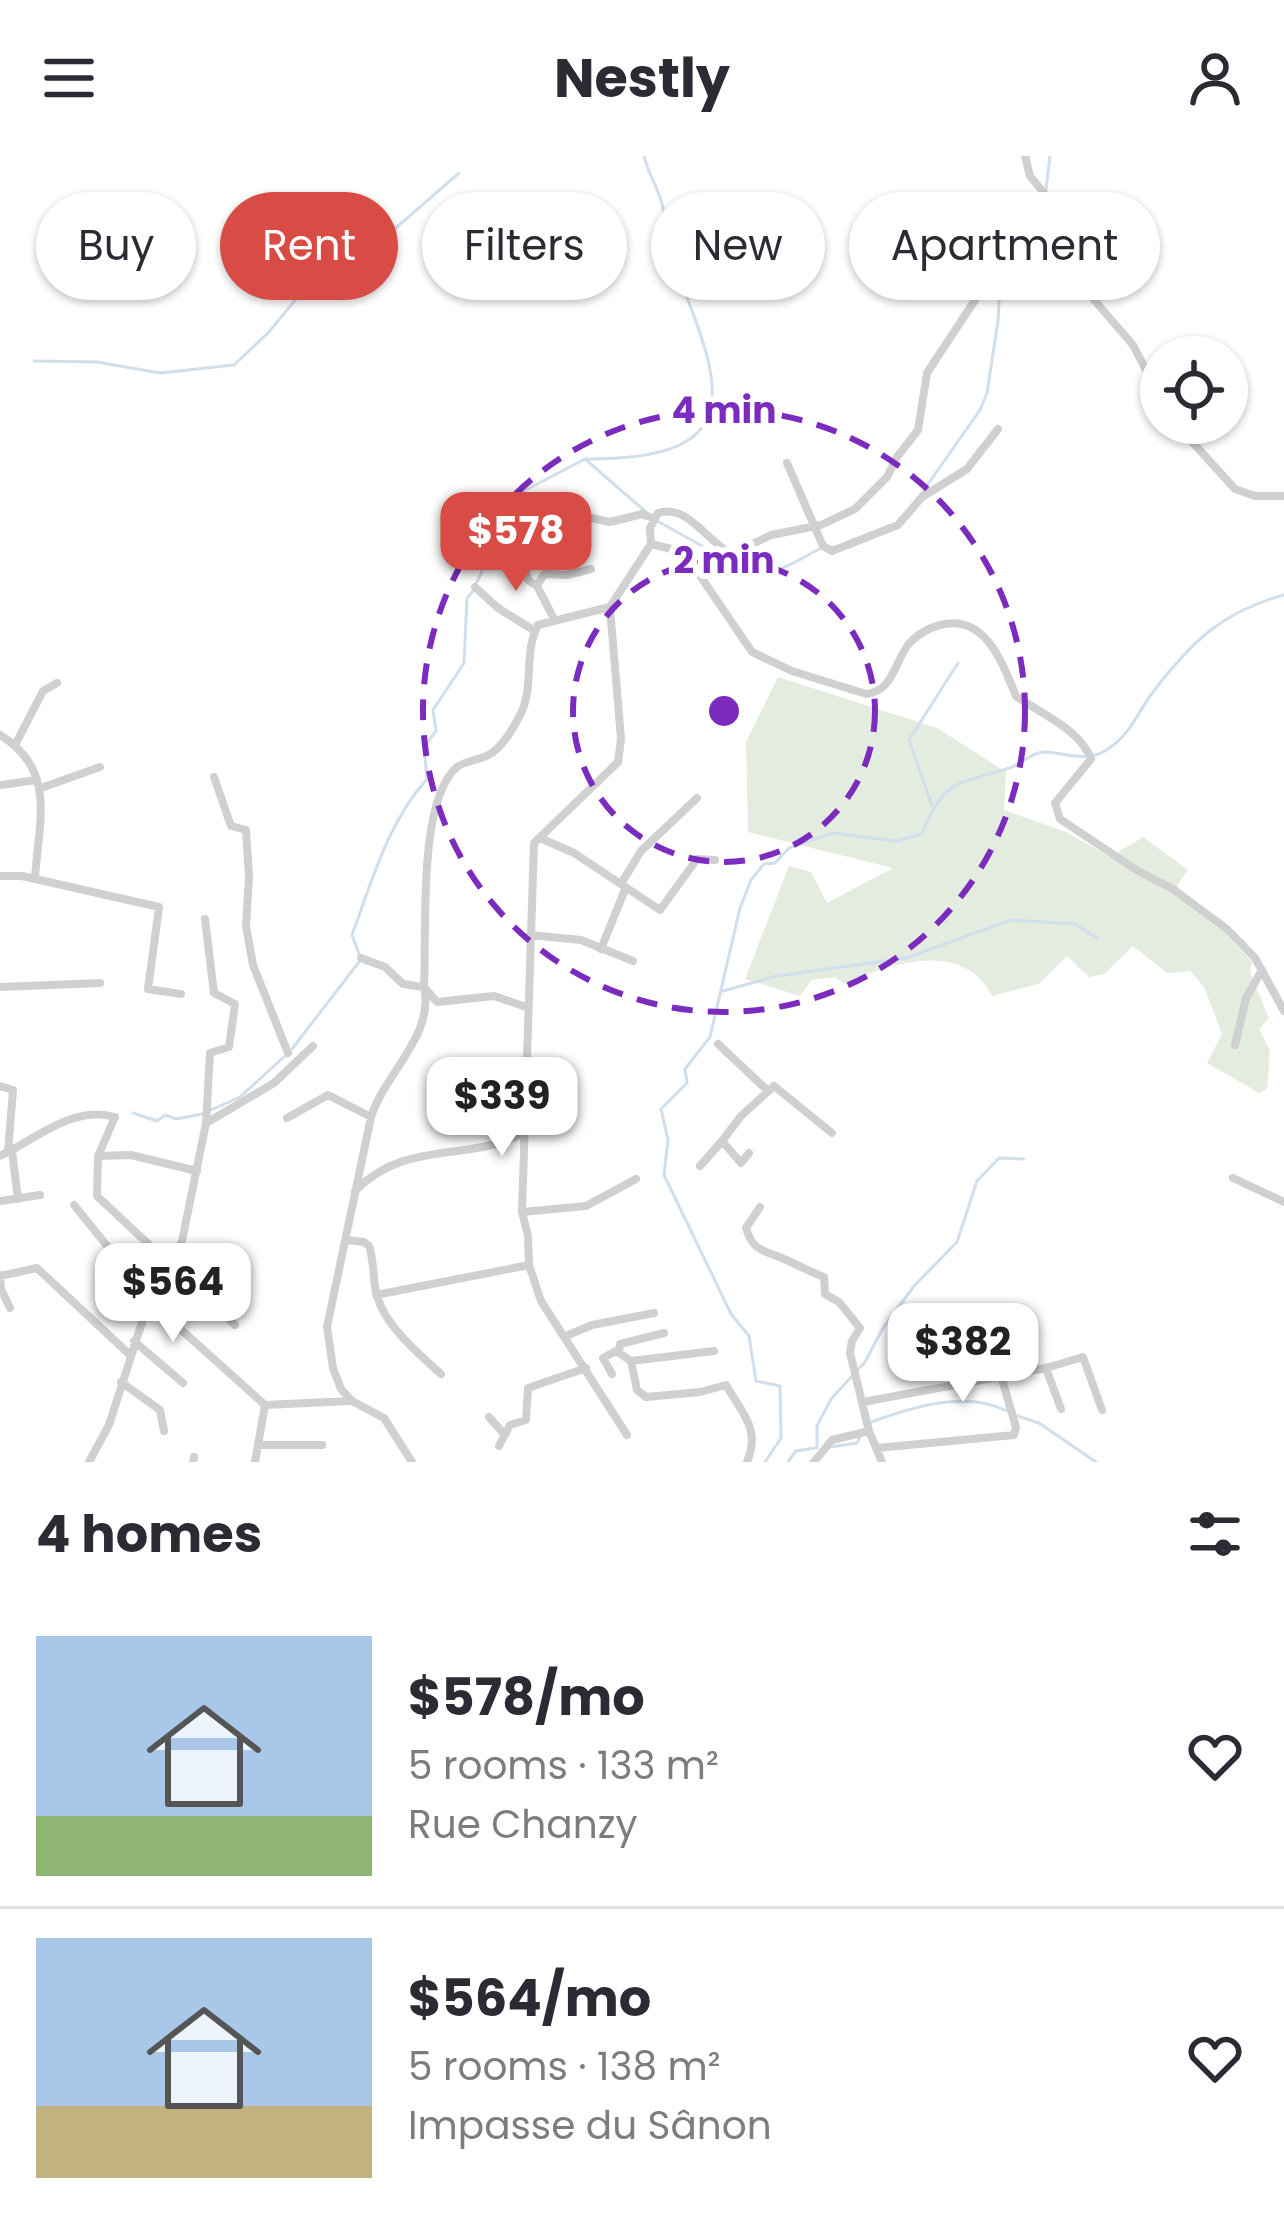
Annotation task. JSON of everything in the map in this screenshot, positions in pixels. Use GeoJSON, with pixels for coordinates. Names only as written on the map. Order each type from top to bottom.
{"type":"FeatureCollection","features":[{"type":"Feature","properties":{"kind":"street"},"geometry":{"type":"LineString","coordinates":[[1024,156],[1030,176],[1052,203],[1054,230],[1063,251],[1140,358]]}},
{"type":"Feature","properties":{"kind":"street"},"geometry":{"type":"LineString","coordinates":[[627,1435],[537,1294],[529,1264],[529,1236],[522,1212],[526,1007],[537,841],[618,762],[621,739],[610,607],[651,544],[655,519],[670,509],[679,512],[732,554],[771,535],[815,526],[855,509],[919,430],[927,373],[975,300]]}},
{"type":"Feature","properties":{"kind":"street"},"geometry":{"type":"LineString","coordinates":[[787,463],[824,546],[832,551],[898,525],[922,497],[974,463],[998,429]]}},
{"type":"Feature","properties":{"kind":"street"},"geometry":{"type":"LineString","coordinates":[[1194,444],[1235,489],[1255,496],[1284,496]]}},
{"type":"Feature","properties":{"kind":"street"},"geometry":{"type":"LineString","coordinates":[[530,504],[610,522],[642,514],[655,519]]}},
{"type":"Feature","properties":{"kind":"street"},"geometry":{"type":"LineString","coordinates":[[651,544],[684,552],[752,652],[792,671],[866,694],[887,684],[909,644],[926,629],[946,623],[971,628],[995,649],[1011,674],[1016,696],[1088,748],[1089,767],[1055,803],[1060,819],[1174,889],[1228,930],[1262,970],[1284,1011]]}},
{"type":"Feature","properties":{"kind":"street"},"geometry":{"type":"LineString","coordinates":[[523,560],[528,580],[537,586],[554,619]]}},
{"type":"Feature","properties":{"kind":"street"},"geometry":{"type":"LineString","coordinates":[[537,586],[544,574],[591,569]]}},
{"type":"Feature","properties":{"kind":"street"},"geometry":{"type":"LineString","coordinates":[[475,587],[535,631]]}},
{"type":"Feature","properties":{"kind":"street"},"geometry":{"type":"LineString","coordinates":[[412,1462],[384,1418],[352,1401],[341,1389],[327,1327],[377,1097],[418,1035],[429,1008],[424,987],[428,839],[445,786],[458,767],[492,753],[526,704],[530,640],[538,625],[610,607]]}},
{"type":"Feature","properties":{"kind":"street"},"geometry":{"type":"LineString","coordinates":[[16,745],[43,691],[57,683]]}},
{"type":"Feature","properties":{"kind":"street"},"geometry":{"type":"LineString","coordinates":[[0,734],[16,745],[39,784],[44,808],[38,820],[35,879]]}},
{"type":"Feature","properties":{"kind":"street"},"geometry":{"type":"LineString","coordinates":[[2,785],[39,784],[100,767]]}},
{"type":"Feature","properties":{"kind":"street"},"geometry":{"type":"LineString","coordinates":[[214,777],[231,826],[246,830],[246,926],[288,1054]]}},
{"type":"Feature","properties":{"kind":"street"},"geometry":{"type":"LineString","coordinates":[[601,949],[641,851],[697,798]]}},
{"type":"Feature","properties":{"kind":"street"},"geometry":{"type":"LineString","coordinates":[[537,841],[574,853],[660,910],[697,859],[715,860]]}},
{"type":"Feature","properties":{"kind":"street"},"geometry":{"type":"LineString","coordinates":[[0,875],[159,907],[149,992],[181,994]]}},
{"type":"Feature","properties":{"kind":"street"},"geometry":{"type":"LineString","coordinates":[[89,1462],[110,1425],[134,1340],[182,1240],[206,1123],[210,1053],[229,1047],[235,1004],[215,994],[205,919]]}},
{"type":"Feature","properties":{"kind":"street"},"geometry":{"type":"LineString","coordinates":[[530,935],[581,940],[632,961]]}},
{"type":"Feature","properties":{"kind":"street"},"geometry":{"type":"LineString","coordinates":[[361,958],[385,967],[403,984],[424,987],[437,1002],[494,996],[526,1007]]}},
{"type":"Feature","properties":{"kind":"street"},"geometry":{"type":"LineString","coordinates":[[1235,1045],[1246,998],[1262,970]]}},
{"type":"Feature","properties":{"kind":"street"},"geometry":{"type":"LineString","coordinates":[[0,987],[100,983]]}},
{"type":"Feature","properties":{"kind":"street"},"geometry":{"type":"LineString","coordinates":[[718,1044],[767,1090]]}},
{"type":"Feature","properties":{"kind":"street"},"geometry":{"type":"LineString","coordinates":[[206,1123],[257,1095],[314,1046]]}},
{"type":"Feature","properties":{"kind":"street"},"geometry":{"type":"LineString","coordinates":[[0,1086],[13,1090],[6,1153],[18,1199]]}},
{"type":"Feature","properties":{"kind":"street"},"geometry":{"type":"LineString","coordinates":[[700,1166],[767,1090],[776,1086],[832,1132]]}},
{"type":"Feature","properties":{"kind":"street"},"geometry":{"type":"LineString","coordinates":[[287,1118],[328,1095],[371,1117]]}},
{"type":"Feature","properties":{"kind":"street"},"geometry":{"type":"LineString","coordinates":[[6,1153],[70,1118],[99,1113],[115,1117],[98,1156],[97,1196],[236,1325]]}},
{"type":"Feature","properties":{"kind":"street"},"geometry":{"type":"LineString","coordinates":[[355,1190],[371,1174],[406,1160],[442,1149],[499,1144],[525,1133]]}},
{"type":"Feature","properties":{"kind":"street"},"geometry":{"type":"LineString","coordinates":[[722,1142],[741,1163],[749,1154]]}},
{"type":"Feature","properties":{"kind":"street"},"geometry":{"type":"LineString","coordinates":[[98,1156],[131,1155],[197,1172]]}},
{"type":"Feature","properties":{"kind":"street"},"geometry":{"type":"LineString","coordinates":[[1233,1178],[1284,1202]]}},
{"type":"Feature","properties":{"kind":"street"},"geometry":{"type":"LineString","coordinates":[[522,1212],[586,1206],[636,1179]]}},
{"type":"Feature","properties":{"kind":"street"},"geometry":{"type":"LineString","coordinates":[[0,1201],[40,1195]]}},
{"type":"Feature","properties":{"kind":"street"},"geometry":{"type":"LineString","coordinates":[[74,1205],[125,1268],[155,1295],[167,1317],[265,1405],[352,1401]]}},
{"type":"Feature","properties":{"kind":"street"},"geometry":{"type":"LineString","coordinates":[[760,1207],[746,1228],[749,1240],[760,1253],[824,1276],[825,1294],[839,1302],[860,1328],[850,1353],[869,1431],[882,1462]]}},
{"type":"Feature","properties":{"kind":"street"},"geometry":{"type":"LineString","coordinates":[[345,1240],[370,1246],[376,1295],[412,1348],[441,1374]]}},
{"type":"Feature","properties":{"kind":"street"},"geometry":{"type":"LineString","coordinates":[[376,1295],[529,1264]]}},
{"type":"Feature","properties":{"kind":"street"},"geometry":{"type":"LineString","coordinates":[[10,1308],[0,1275],[37,1268],[129,1354]]}},
{"type":"Feature","properties":{"kind":"street"},"geometry":{"type":"LineString","coordinates":[[566,1336],[592,1325],[654,1312]]}},
{"type":"Feature","properties":{"kind":"street"},"geometry":{"type":"LineString","coordinates":[[619,1352],[620,1344],[664,1334]]}},
{"type":"Feature","properties":{"kind":"street"},"geometry":{"type":"LineString","coordinates":[[134,1340],[183,1383]]}},
{"type":"Feature","properties":{"kind":"street"},"geometry":{"type":"LineString","coordinates":[[631,1361],[714,1351]]}},
{"type":"Feature","properties":{"kind":"street"},"geometry":{"type":"LineString","coordinates":[[619,1352],[631,1361],[637,1390],[646,1397],[726,1384],[753,1425],[747,1462]]}},
{"type":"Feature","properties":{"kind":"street"},"geometry":{"type":"LineString","coordinates":[[612,1373],[603,1358],[619,1352]]}},
{"type":"Feature","properties":{"kind":"street"},"geometry":{"type":"LineString","coordinates":[[863,1402],[1083,1357],[1102,1410]]}},
{"type":"Feature","properties":{"kind":"street"},"geometry":{"type":"LineString","coordinates":[[499,1446],[510,1425],[526,1420],[528,1388],[586,1368]]}},
{"type":"Feature","properties":{"kind":"street"},"geometry":{"type":"LineString","coordinates":[[1046,1368],[1061,1409]]}},
{"type":"Feature","properties":{"kind":"street"},"geometry":{"type":"LineString","coordinates":[[877,1448],[1014,1435],[1016,1427],[1001,1376]]}},
{"type":"Feature","properties":{"kind":"street"},"geometry":{"type":"LineString","coordinates":[[121,1382],[160,1410],[164,1430]]}},
{"type":"Feature","properties":{"kind":"street"},"geometry":{"type":"LineString","coordinates":[[255,1462],[265,1405]]}},
{"type":"Feature","properties":{"kind":"street"},"geometry":{"type":"LineString","coordinates":[[489,1417],[505,1435]]}},
{"type":"Feature","properties":{"kind":"street"},"geometry":{"type":"LineString","coordinates":[[814,1462],[832,1440],[869,1431]]}},
{"type":"Feature","properties":{"kind":"street"},"geometry":{"type":"LineString","coordinates":[[258,1445],[322,1445]]}},
{"type":"Feature","properties":{"kind":"shaded area"},"geometry":{"type":"Polygon","coordinates":[[[778,677],[937,728],[1006,772],[1004,810],[1066,832],[1110,857],[1143,837],[1188,870],[1172,893],[1226,934],[1252,962],[1250,973],[1269,1018],[1259,1029],[1270,1051],[1267,1089],[1259,1093],[1207,1063],[1222,1034],[1204,987],[1190,971],[1167,973],[1133,946],[1104,974],[1089,977],[1067,956],[1039,984],[992,996],[979,978],[945,962],[904,964],[844,984],[835,977],[812,980],[800,996],[745,979],[789,866],[811,872],[827,903],[893,868],[748,832],[746,742],[778,677]]]}},
{"type":"Feature","properties":{"kind":"waterway"},"geometry":{"type":"LineString","coordinates":[[586,459],[641,456],[679,445],[701,429],[711,406],[711,377],[703,344],[663,234],[664,211],[644,156]]}},
{"type":"Feature","properties":{"kind":"waterway"},"geometry":{"type":"LineString","coordinates":[[1046,190],[1050,156]]}},
{"type":"Feature","properties":{"kind":"waterway"},"geometry":{"type":"LineString","coordinates":[[34,361],[97,362],[160,373],[234,365],[306,287],[367,253],[459,173]]}},
{"type":"Feature","properties":{"kind":"waterway"},"geometry":{"type":"LineString","coordinates":[[921,494],[987,393],[999,300]]}},
{"type":"Feature","properties":{"kind":"waterway"},"geometry":{"type":"LineString","coordinates":[[477,582],[516,495],[585,459],[646,512]]}},
{"type":"Feature","properties":{"kind":"waterway"},"geometry":{"type":"LineString","coordinates":[[659,522],[753,569],[786,567],[819,549]]}},
{"type":"Feature","properties":{"kind":"waterway"},"geometry":{"type":"LineString","coordinates":[[359,954],[352,935],[374,873],[391,833],[427,779],[424,747],[436,731],[433,710],[464,663],[467,598],[473,591]]}},
{"type":"Feature","properties":{"kind":"waterway"},"geometry":{"type":"LineString","coordinates":[[765,1462],[781,1438],[780,1386],[756,1381],[749,1336],[731,1314],[664,1175],[668,1140],[661,1109],[687,1083],[685,1069],[710,1037],[751,880],[764,864],[775,863],[789,848],[833,833],[896,841],[922,834],[947,792],[1036,754],[1085,756],[1108,749],[1195,644],[1243,610],[1284,595]]}},
{"type":"Feature","properties":{"kind":"waterway"},"geometry":{"type":"LineString","coordinates":[[932,805],[909,740],[958,663]]}},
{"type":"Feature","properties":{"kind":"waterway"},"geometry":{"type":"LineString","coordinates":[[723,991],[777,976],[906,958],[1011,920],[1075,924],[1097,938]]}},
{"type":"Feature","properties":{"kind":"waterway"},"geometry":{"type":"LineString","coordinates":[[292,1049],[359,962]]}},
{"type":"Feature","properties":{"kind":"waterway"},"geometry":{"type":"LineString","coordinates":[[211,1110],[240,1097],[285,1056]]}},
{"type":"Feature","properties":{"kind":"waterway"},"geometry":{"type":"LineString","coordinates":[[133,1113],[157,1121],[165,1115],[176,1119],[202,1114]]}},
{"type":"Feature","properties":{"kind":"waterway"},"geometry":{"type":"LineString","coordinates":[[817,1448],[817,1426],[831,1399],[865,1362],[914,1286],[957,1242],[977,1181],[999,1158],[1024,1159]]}},
{"type":"Feature","properties":{"kind":"waterway"},"geometry":{"type":"LineString","coordinates":[[871,1422],[921,1406],[957,1401],[1007,1411]]}},
{"type":"Feature","properties":{"kind":"waterway"},"geometry":{"type":"LineString","coordinates":[[1015,1415],[1039,1423],[1096,1462]]}},
{"type":"Feature","properties":{"kind":"waterway"},"geometry":{"type":"LineString","coordinates":[[830,1447],[857,1443],[862,1433]]}},
{"type":"Feature","properties":{"kind":"waterway"},"geometry":{"type":"LineString","coordinates":[[788,1462],[796,1451],[815,1448]]}}]}
